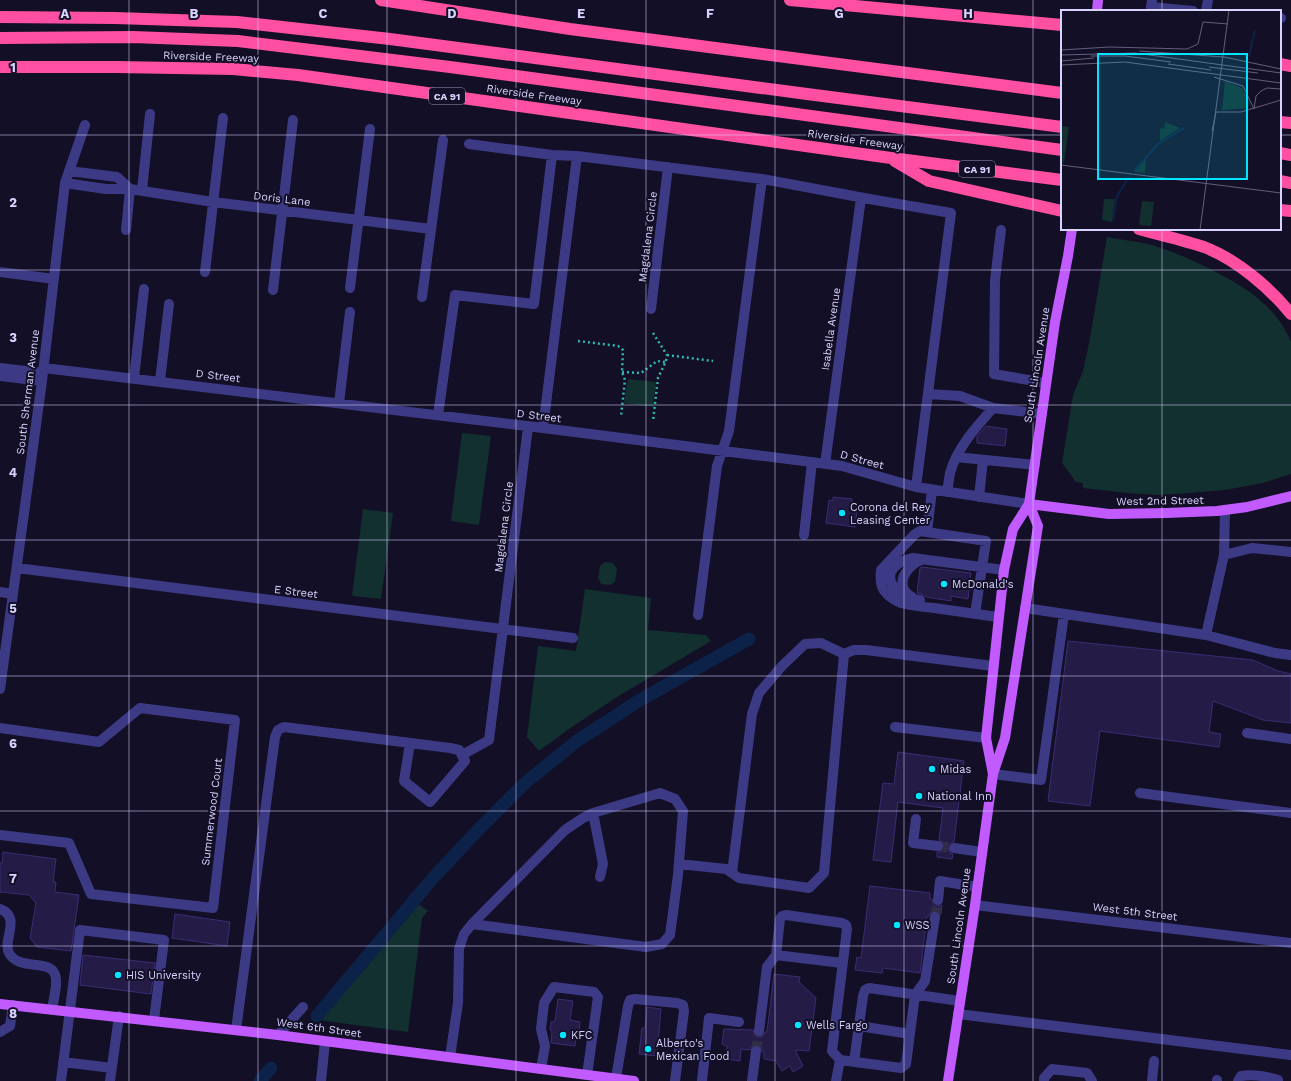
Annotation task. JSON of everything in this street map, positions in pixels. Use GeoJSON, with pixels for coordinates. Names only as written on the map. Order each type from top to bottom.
{"type":"FeatureCollection","features":[{"type":"Feature","properties":{"kind":"highway"},"geometry":{"type":"LineString","coordinates":[[381,0],[578,30],[1061,93]]}},
{"type":"Feature","properties":{"kind":"highway"},"geometry":{"type":"LineString","coordinates":[[790,0],[1061,25]]}},
{"type":"Feature","properties":{"kind":"highway"},"geometry":{"type":"LineString","coordinates":[[0,17],[115,18],[237,22],[390,39],[1061,127]]}},
{"type":"Feature","properties":{"kind":"highway"},"geometry":{"type":"LineString","coordinates":[[0,38],[133,37],[238,41],[458,68],[1061,150]]}},
{"type":"Feature","properties":{"kind":"highway"},"geometry":{"type":"LineString","coordinates":[[1281,64],[1291,66]]}},
{"type":"Feature","properties":{"kind":"highway","name":"Riverside Freeway"},"geometry":{"type":"LineString","coordinates":[[0,67],[233,69],[298,76],[891,158],[1061,180]]}},
{"type":"Feature","properties":{"kind":"highway"},"geometry":{"type":"LineString","coordinates":[[1281,122],[1291,124]]}},
{"type":"Feature","properties":{"kind":"highway"},"geometry":{"type":"LineString","coordinates":[[1281,153],[1291,155]]}},
{"type":"Feature","properties":{"kind":"highway"},"geometry":{"type":"LineString","coordinates":[[891,158],[929,181],[1061,211]]}},
{"type":"Feature","properties":{"kind":"highway"},"geometry":{"type":"LineString","coordinates":[[1281,181],[1291,182]]}},
{"type":"Feature","properties":{"kind":"highway"},"geometry":{"type":"LineString","coordinates":[[1281,210],[1291,211]]}},
{"type":"Feature","properties":{"kind":"highway"},"geometry":{"type":"LineString","coordinates":[[1142,230],[1205,248],[1231,261],[1258,281],[1282,303],[1291,314]]}},
{"type":"Feature","properties":{"kind":"main road"},"geometry":{"type":"LineString","coordinates":[[1097,10],[1098,0]]}},
{"type":"Feature","properties":{"kind":"main road","name":"South Lincoln Avenue"},"geometry":{"type":"LineString","coordinates":[[993,774],[986,738],[1004,570],[1013,529],[1029,504],[1055,322],[1072,230]]}},
{"type":"Feature","properties":{"kind":"main road","name":"West 2nd Street"},"geometry":{"type":"LineString","coordinates":[[1029,504],[1109,514],[1225,510],[1247,507],[1291,496]]}},
{"type":"Feature","properties":{"kind":"main road","name":"South Lincoln Avenue"},"geometry":{"type":"LineString","coordinates":[[948,1081],[978,887],[993,774],[1005,738],[1038,526],[1029,504]]}},
{"type":"Feature","properties":{"kind":"main road","name":"West 6th Street"},"geometry":{"type":"LineString","coordinates":[[0,1004],[119,1016],[278,1035],[542,1069],[580,1076],[616,1078],[634,1081]]}},
{"type":"Feature","properties":{"kind":"street"},"geometry":{"type":"LineString","coordinates":[[1152,0],[1151,7],[1182,10]]}},
{"type":"Feature","properties":{"kind":"street"},"geometry":{"type":"LineString","coordinates":[[1206,10],[1208,0]]}},
{"type":"Feature","properties":{"kind":"street"},"geometry":{"type":"LineString","coordinates":[[142,190],[150,114]]}},
{"type":"Feature","properties":{"kind":"street"},"geometry":{"type":"LineString","coordinates":[[205,272],[223,118]]}},
{"type":"Feature","properties":{"kind":"street"},"geometry":{"type":"LineString","coordinates":[[273,290],[293,120]]}},
{"type":"Feature","properties":{"kind":"street","name":"South Sherman Avenue"},"geometry":{"type":"LineString","coordinates":[[0,688],[43,374],[64,183],[85,125]]}},
{"type":"Feature","properties":{"kind":"street"},"geometry":{"type":"LineString","coordinates":[[350,288],[370,129]]}},
{"type":"Feature","properties":{"kind":"street"},"geometry":{"type":"LineString","coordinates":[[422,297],[443,140]]}},
{"type":"Feature","properties":{"kind":"street"},"geometry":{"type":"LineString","coordinates":[[469,144],[762,179],[950,213],[916,487]]}},
{"type":"Feature","properties":{"kind":"street"},"geometry":{"type":"LineString","coordinates":[[438,415],[455,294],[534,304],[552,155]]}},
{"type":"Feature","properties":{"kind":"street"},"geometry":{"type":"LineString","coordinates":[[543,428],[577,156]]}},
{"type":"Feature","properties":{"kind":"street","name":"Magdalena Circle"},"geometry":{"type":"LineString","coordinates":[[651,309],[668,167]]}},
{"type":"Feature","properties":{"kind":"street"},"geometry":{"type":"LineString","coordinates":[[69,171],[117,176],[130,189],[126,230]]}},
{"type":"Feature","properties":{"kind":"street"},"geometry":{"type":"LineString","coordinates":[[698,615],[717,466],[729,431],[762,179]]}},
{"type":"Feature","properties":{"kind":"street","name":"Doris Lane"},"geometry":{"type":"LineString","coordinates":[[64,183],[106,189],[142,190],[213,202],[431,229]]}},
{"type":"Feature","properties":{"kind":"street","name":"Isabella Avenue"},"geometry":{"type":"LineString","coordinates":[[825,464],[861,198]]}},
{"type":"Feature","properties":{"kind":"street"},"geometry":{"type":"LineString","coordinates":[[1001,230],[995,275],[994,374],[1046,383]]}},
{"type":"Feature","properties":{"kind":"street"},"geometry":{"type":"LineString","coordinates":[[0,272],[54,279]]}},
{"type":"Feature","properties":{"kind":"street"},"geometry":{"type":"LineString","coordinates":[[134,378],[144,289]]}},
{"type":"Feature","properties":{"kind":"street"},"geometry":{"type":"LineString","coordinates":[[160,381],[169,304]]}},
{"type":"Feature","properties":{"kind":"street"},"geometry":{"type":"LineString","coordinates":[[339,404],[350,312]]}},
{"type":"Feature","properties":{"kind":"street"},"geometry":{"type":"LineString","coordinates":[[0,368],[43,374]]}},
{"type":"Feature","properties":{"kind":"street"},"geometry":{"type":"LineString","coordinates":[[0,376],[43,374]]}},
{"type":"Feature","properties":{"kind":"street","name":"D Street"},"geometry":{"type":"LineString","coordinates":[[43,374],[134,378],[812,462],[842,466],[916,487],[1029,504]]}},
{"type":"Feature","properties":{"kind":"street"},"geometry":{"type":"LineString","coordinates":[[928,394],[960,396],[993,408],[1042,414]]}},
{"type":"Feature","properties":{"kind":"street"},"geometry":{"type":"LineString","coordinates":[[947,492],[950,473],[956,457],[974,430],[993,408]]}},
{"type":"Feature","properties":{"kind":"street","name":"Magdalena Circle"},"geometry":{"type":"LineString","coordinates":[[462,755],[489,740],[528,426]]}},
{"type":"Feature","properties":{"kind":"street"},"geometry":{"type":"LineString","coordinates":[[956,457],[1035,465]]}},
{"type":"Feature","properties":{"kind":"street"},"geometry":{"type":"LineString","coordinates":[[979,497],[984,460]]}},
{"type":"Feature","properties":{"kind":"street"},"geometry":{"type":"LineString","coordinates":[[804,535],[812,462]]}},
{"type":"Feature","properties":{"kind":"street"},"geometry":{"type":"LineString","coordinates":[[932,490],[923,532],[890,574],[891,581],[896,591],[903,596],[914,599],[998,617]]}},
{"type":"Feature","properties":{"kind":"street"},"geometry":{"type":"LineString","coordinates":[[1206,635],[1224,555],[1225,510]]}},
{"type":"Feature","properties":{"kind":"street"},"geometry":{"type":"LineString","coordinates":[[923,532],[986,541],[975,611],[900,603],[885,592],[881,585],[881,570],[915,534],[923,532]]}},
{"type":"Feature","properties":{"kind":"street"},"geometry":{"type":"LineString","coordinates":[[1224,555],[1252,548],[1291,552]]}},
{"type":"Feature","properties":{"kind":"street"},"geometry":{"type":"LineString","coordinates":[[898,564],[905,560],[914,558],[1004,570]]}},
{"type":"Feature","properties":{"kind":"street"},"geometry":{"type":"LineString","coordinates":[[914,599],[906,592],[903,584],[905,575],[908,568],[923,559]]}},
{"type":"Feature","properties":{"kind":"street","name":"E Street"},"geometry":{"type":"LineString","coordinates":[[17,568],[573,638]]}},
{"type":"Feature","properties":{"kind":"street"},"geometry":{"type":"LineString","coordinates":[[0,592],[13,594]]}},
{"type":"Feature","properties":{"kind":"street"},"geometry":{"type":"LineString","coordinates":[[1025,608],[1206,635],[1274,653],[1291,654]]}},
{"type":"Feature","properties":{"kind":"street"},"geometry":{"type":"LineString","coordinates":[[993,774],[1041,780],[1064,614]]}},
{"type":"Feature","properties":{"kind":"street"},"geometry":{"type":"LineString","coordinates":[[732,873],[752,714],[760,693],[782,666],[805,644],[821,643],[844,654],[854,650],[866,650],[993,666]]}},
{"type":"Feature","properties":{"kind":"street"},"geometry":{"type":"LineString","coordinates":[[679,864],[726,869],[739,878],[808,888],[824,873],[844,654]]}},
{"type":"Feature","properties":{"kind":"street","name":"Summerwood Court"},"geometry":{"type":"LineString","coordinates":[[0,728],[99,742],[140,708],[235,720],[213,908],[91,894],[69,843],[0,835]]}},
{"type":"Feature","properties":{"kind":"street"},"geometry":{"type":"LineString","coordinates":[[236,1030],[275,737],[278,730],[284,727],[410,743],[459,750],[465,761],[430,802],[404,781],[410,743]]}},
{"type":"Feature","properties":{"kind":"street"},"geometry":{"type":"LineString","coordinates":[[895,727],[986,738]]}},
{"type":"Feature","properties":{"kind":"street"},"geometry":{"type":"LineString","coordinates":[[1247,733],[1291,739]]}},
{"type":"Feature","properties":{"kind":"street"},"geometry":{"type":"LineString","coordinates":[[450,1057],[458,998],[459,949],[464,934],[472,924],[565,830],[583,818],[594,813],[660,793],[675,799],[683,811],[679,864],[670,935],[662,944],[646,947],[472,924]]}},
{"type":"Feature","properties":{"kind":"street"},"geometry":{"type":"LineString","coordinates":[[1140,793],[1291,813]]}},
{"type":"Feature","properties":{"kind":"street"},"geometry":{"type":"LineString","coordinates":[[594,813],[603,864],[600,877]]}},
{"type":"Feature","properties":{"kind":"street"},"geometry":{"type":"LineString","coordinates":[[916,819],[913,843],[938,846]]}},
{"type":"Feature","properties":{"kind":"street"},"geometry":{"type":"LineString","coordinates":[[954,848],[982,852]]}},
{"type":"Feature","properties":{"kind":"street"},"geometry":{"type":"LineString","coordinates":[[938,900],[940,881],[978,887]]}},
{"type":"Feature","properties":{"kind":"street","name":"West 5th Street"},"geometry":{"type":"LineString","coordinates":[[975,905],[1291,943]]}},
{"type":"Feature","properties":{"kind":"street"},"geometry":{"type":"LineString","coordinates":[[0,909],[8,914],[11,922],[8,951],[12,958],[20,963],[45,966],[52,970],[56,979],[52,1010]]}},
{"type":"Feature","properties":{"kind":"street"},"geometry":{"type":"LineString","coordinates":[[759,1031],[767,967],[776,955],[780,919],[782,916],[786,915],[842,923],[846,925],[847,929],[832,1051],[840,1060],[901,1068],[904,1067],[906,1064],[915,995],[925,981],[935,917]]}},
{"type":"Feature","properties":{"kind":"street"},"geometry":{"type":"LineString","coordinates":[[61,1081],[80,930],[164,940],[154,1020]]}},
{"type":"Feature","properties":{"kind":"street"},"geometry":{"type":"LineString","coordinates":[[776,955],[842,963]]}},
{"type":"Feature","properties":{"kind":"street"},"geometry":{"type":"LineString","coordinates":[[854,1062],[865,990],[869,988],[960,1001]]}},
{"type":"Feature","properties":{"kind":"street"},"geometry":{"type":"LineString","coordinates":[[542,1069],[550,1003],[554,997],[561,994],[588,997],[597,1001],[580,1076]]}},
{"type":"Feature","properties":{"kind":"street"},"geometry":{"type":"LineString","coordinates":[[616,1078],[628,1006],[630,1000],[635,999],[677,1003],[683,1005],[684,1008],[675,1081]]}},
{"type":"Feature","properties":{"kind":"street"},"geometry":{"type":"LineString","coordinates":[[0,1032],[10,1026],[13,1005]]}},
{"type":"Feature","properties":{"kind":"street"},"geometry":{"type":"LineString","coordinates":[[278,1035],[303,1007]]}},
{"type":"Feature","properties":{"kind":"street"},"geometry":{"type":"LineString","coordinates":[[958,1014],[1291,1055]]}},
{"type":"Feature","properties":{"kind":"street"},"geometry":{"type":"LineString","coordinates":[[110,1081],[119,1016]]}},
{"type":"Feature","properties":{"kind":"street"},"geometry":{"type":"LineString","coordinates":[[702,1081],[709,1018],[739,1022]]}},
{"type":"Feature","properties":{"kind":"street"},"geometry":{"type":"LineString","coordinates":[[859,1026],[910,1034]]}},
{"type":"Feature","properties":{"kind":"street"},"geometry":{"type":"LineString","coordinates":[[321,1081],[325,1042]]}},
{"type":"Feature","properties":{"kind":"street"},"geometry":{"type":"LineString","coordinates":[[752,1081],[756,1051]]}},
{"type":"Feature","properties":{"kind":"street"},"geometry":{"type":"LineString","coordinates":[[836,1081],[840,1060]]}},
{"type":"Feature","properties":{"kind":"street"},"geometry":{"type":"LineString","coordinates":[[1152,1081],[1154,1061]]}},
{"type":"Feature","properties":{"kind":"street"},"geometry":{"type":"LineString","coordinates":[[64,1062],[112,1068]]}},
{"type":"Feature","properties":{"kind":"street"},"geometry":{"type":"LineString","coordinates":[[1044,1081],[1044,1078],[1052,1069],[1087,1073],[1092,1081]]}},
{"type":"Feature","properties":{"kind":"street"},"geometry":{"type":"LineString","coordinates":[[1238,1081],[1241,1076],[1248,1075],[1272,1078],[1278,1081]]}},
{"type":"Feature","properties":{"kind":"path"},"geometry":{"type":"LineString","coordinates":[[653,333],[667,355],[658,378],[653,421]]}},
{"type":"Feature","properties":{"kind":"path"},"geometry":{"type":"LineString","coordinates":[[578,341],[621,347],[624,353],[622,372],[625,380],[621,416]]}},
{"type":"Feature","properties":{"kind":"path"},"geometry":{"type":"LineString","coordinates":[[667,355],[713,361]]}},
{"type":"Feature","properties":{"kind":"path"},"geometry":{"type":"LineString","coordinates":[[622,372],[641,373],[657,360],[665,362]]}},
{"type":"Feature","properties":{"kind":"green space"},"geometry":{"type":"Polygon","coordinates":[[[1107,237],[1152,245],[1194,261],[1246,289],[1276,317],[1291,342],[1291,474],[1263,483],[1225,490],[1159,495],[1083,488],[1083,483],[1076,482],[1062,463],[1073,395],[1083,371],[1089,344],[1107,237]]]}},
{"type":"Feature","properties":{"kind":"green space"},"geometry":{"type":"Polygon","coordinates":[[[628,379],[656,382],[653,407],[624,403],[628,379]]]}},
{"type":"Feature","properties":{"kind":"green space"},"geometry":{"type":"Polygon","coordinates":[[[462,433],[491,436],[479,525],[451,521],[462,433]]]}},
{"type":"Feature","properties":{"kind":"green space"},"geometry":{"type":"Polygon","coordinates":[[[363,509],[393,513],[381,599],[352,596],[363,509]]]}},
{"type":"Feature","properties":{"kind":"green space"},"geometry":{"type":"Polygon","coordinates":[[[605,562],[613,563],[617,569],[615,582],[610,585],[601,584],[598,578],[600,566],[605,562]]]}},
{"type":"Feature","properties":{"kind":"green space"},"geometry":{"type":"Polygon","coordinates":[[[585,589],[651,598],[648,630],[706,635],[711,641],[617,697],[539,751],[527,737],[538,646],[576,651],[585,589]]]}},
{"type":"Feature","properties":{"kind":"green space"},"geometry":{"type":"Polygon","coordinates":[[[418,904],[428,911],[422,918],[408,1032],[318,1020],[418,904]]]}},
{"type":"Feature","properties":{"kind":"building"},"geometry":{"type":"Polygon","coordinates":[[[986,426],[1007,429],[1005,446],[977,443],[977,436],[986,426]]]}},
{"type":"Feature","properties":{"kind":"building","name":"Corona del Rey Leasing Center"},"geometry":{"type":"Polygon","coordinates":[[[833,497],[852,499],[852,503],[858,504],[855,527],[826,523],[829,500],[833,501],[833,497]]]}},
{"type":"Feature","properties":{"kind":"building","name":"McDonald's"},"geometry":{"type":"Polygon","coordinates":[[[920,568],[971,573],[968,599],[951,596],[951,601],[926,597],[917,593],[920,568]]]}},
{"type":"Feature","properties":{"kind":"building"},"geometry":{"type":"Polygon","coordinates":[[[1068,641],[1253,660],[1278,671],[1291,674],[1291,723],[1263,720],[1213,701],[1209,732],[1221,734],[1219,747],[1100,731],[1090,806],[1048,801],[1068,641]]]}},
{"type":"Feature","properties":{"kind":"building"},"geometry":{"type":"Polygon","coordinates":[[[898,752],[964,761],[954,842],[949,844],[948,847],[950,853],[953,854],[952,859],[937,857],[937,852],[941,852],[944,847],[944,843],[939,840],[943,808],[898,802],[891,862],[873,860],[883,783],[894,784],[898,752]]]}},
{"type":"Feature","properties":{"kind":"building"},"geometry":{"type":"Polygon","coordinates":[[[3,852],[56,859],[53,882],[56,882],[55,892],[79,895],[71,951],[37,947],[30,938],[36,903],[29,895],[0,892],[0,863],[2,863],[3,852]]]}},
{"type":"Feature","properties":{"kind":"building"},"geometry":{"type":"Polygon","coordinates":[[[870,886],[930,893],[930,899],[932,899],[934,905],[942,905],[941,914],[933,911],[928,917],[927,916],[920,973],[883,968],[882,973],[855,970],[857,957],[861,958],[870,886]]]}},
{"type":"Feature","properties":{"kind":"building"},"geometry":{"type":"Polygon","coordinates":[[[175,914],[230,922],[227,946],[172,938],[175,914]]]}},
{"type":"Feature","properties":{"kind":"building"},"geometry":{"type":"Polygon","coordinates":[[[83,955],[155,963],[151,994],[80,985],[83,955]]]}},
{"type":"Feature","properties":{"kind":"building"},"geometry":{"type":"Polygon","coordinates":[[[774,974],[800,977],[799,982],[816,998],[809,1051],[795,1050],[803,1066],[793,1072],[790,1066],[782,1071],[776,1061],[764,1059],[764,1052],[762,1052],[762,1048],[757,1045],[753,1045],[750,1050],[741,1049],[740,1061],[726,1059],[727,1046],[722,1044],[724,1029],[753,1030],[755,1036],[759,1037],[762,1037],[765,1032],[767,1032],[774,974]]]}},
{"type":"Feature","properties":{"kind":"building"},"geometry":{"type":"Polygon","coordinates":[[[558,999],[573,1001],[570,1020],[580,1022],[575,1046],[551,1043],[551,1022],[555,1021],[558,999]]]}},
{"type":"Feature","properties":{"kind":"building"},"geometry":{"type":"Polygon","coordinates":[[[647,1007],[661,1009],[657,1056],[639,1054],[642,1028],[645,1028],[647,1007]]]}},
{"type":"Feature","properties":{"kind":"waterway"},"geometry":{"type":"LineString","coordinates":[[317,1016],[433,878],[525,783],[577,741],[640,700],[749,639]]}},
{"type":"Feature","properties":{"kind":"waterway"},"geometry":{"type":"LineString","coordinates":[[260,1081],[271,1068]]}},
{"type":"Feature","properties":{"kind":"tunnel"},"geometry":{"type":"LineString","coordinates":[[938,846],[954,848]]}},
{"type":"Feature","properties":{"kind":"tunnel"},"geometry":{"type":"LineString","coordinates":[[935,917],[938,900]]}},
{"type":"Feature","properties":{"kind":"tunnel"},"geometry":{"type":"LineString","coordinates":[[756,1051],[759,1031]]}},
{"type":"Feature","properties":{"kind":"place","name":"Corona del Rey Leasing Center"},"geometry":{"type":"Point","coordinates":[842,513]}},
{"type":"Feature","properties":{"kind":"place","name":"McDonald's"},"geometry":{"type":"Point","coordinates":[944,584]}},
{"type":"Feature","properties":{"kind":"place","name":"Midas"},"geometry":{"type":"Point","coordinates":[932,769]}},
{"type":"Feature","properties":{"kind":"place","name":"National Inn"},"geometry":{"type":"Point","coordinates":[919,796]}},
{"type":"Feature","properties":{"kind":"place","name":"WSS"},"geometry":{"type":"Point","coordinates":[897,925]}},
{"type":"Feature","properties":{"kind":"place","name":"HIS University"},"geometry":{"type":"Point","coordinates":[118,975]}},
{"type":"Feature","properties":{"kind":"place","name":"Wells Fargo"},"geometry":{"type":"Point","coordinates":[798,1025]}},
{"type":"Feature","properties":{"kind":"place","name":"KFC"},"geometry":{"type":"Point","coordinates":[563,1035]}},
{"type":"Feature","properties":{"kind":"place","name":"Alberto's Mexican Food"},"geometry":{"type":"Point","coordinates":[648,1049]}}]}
